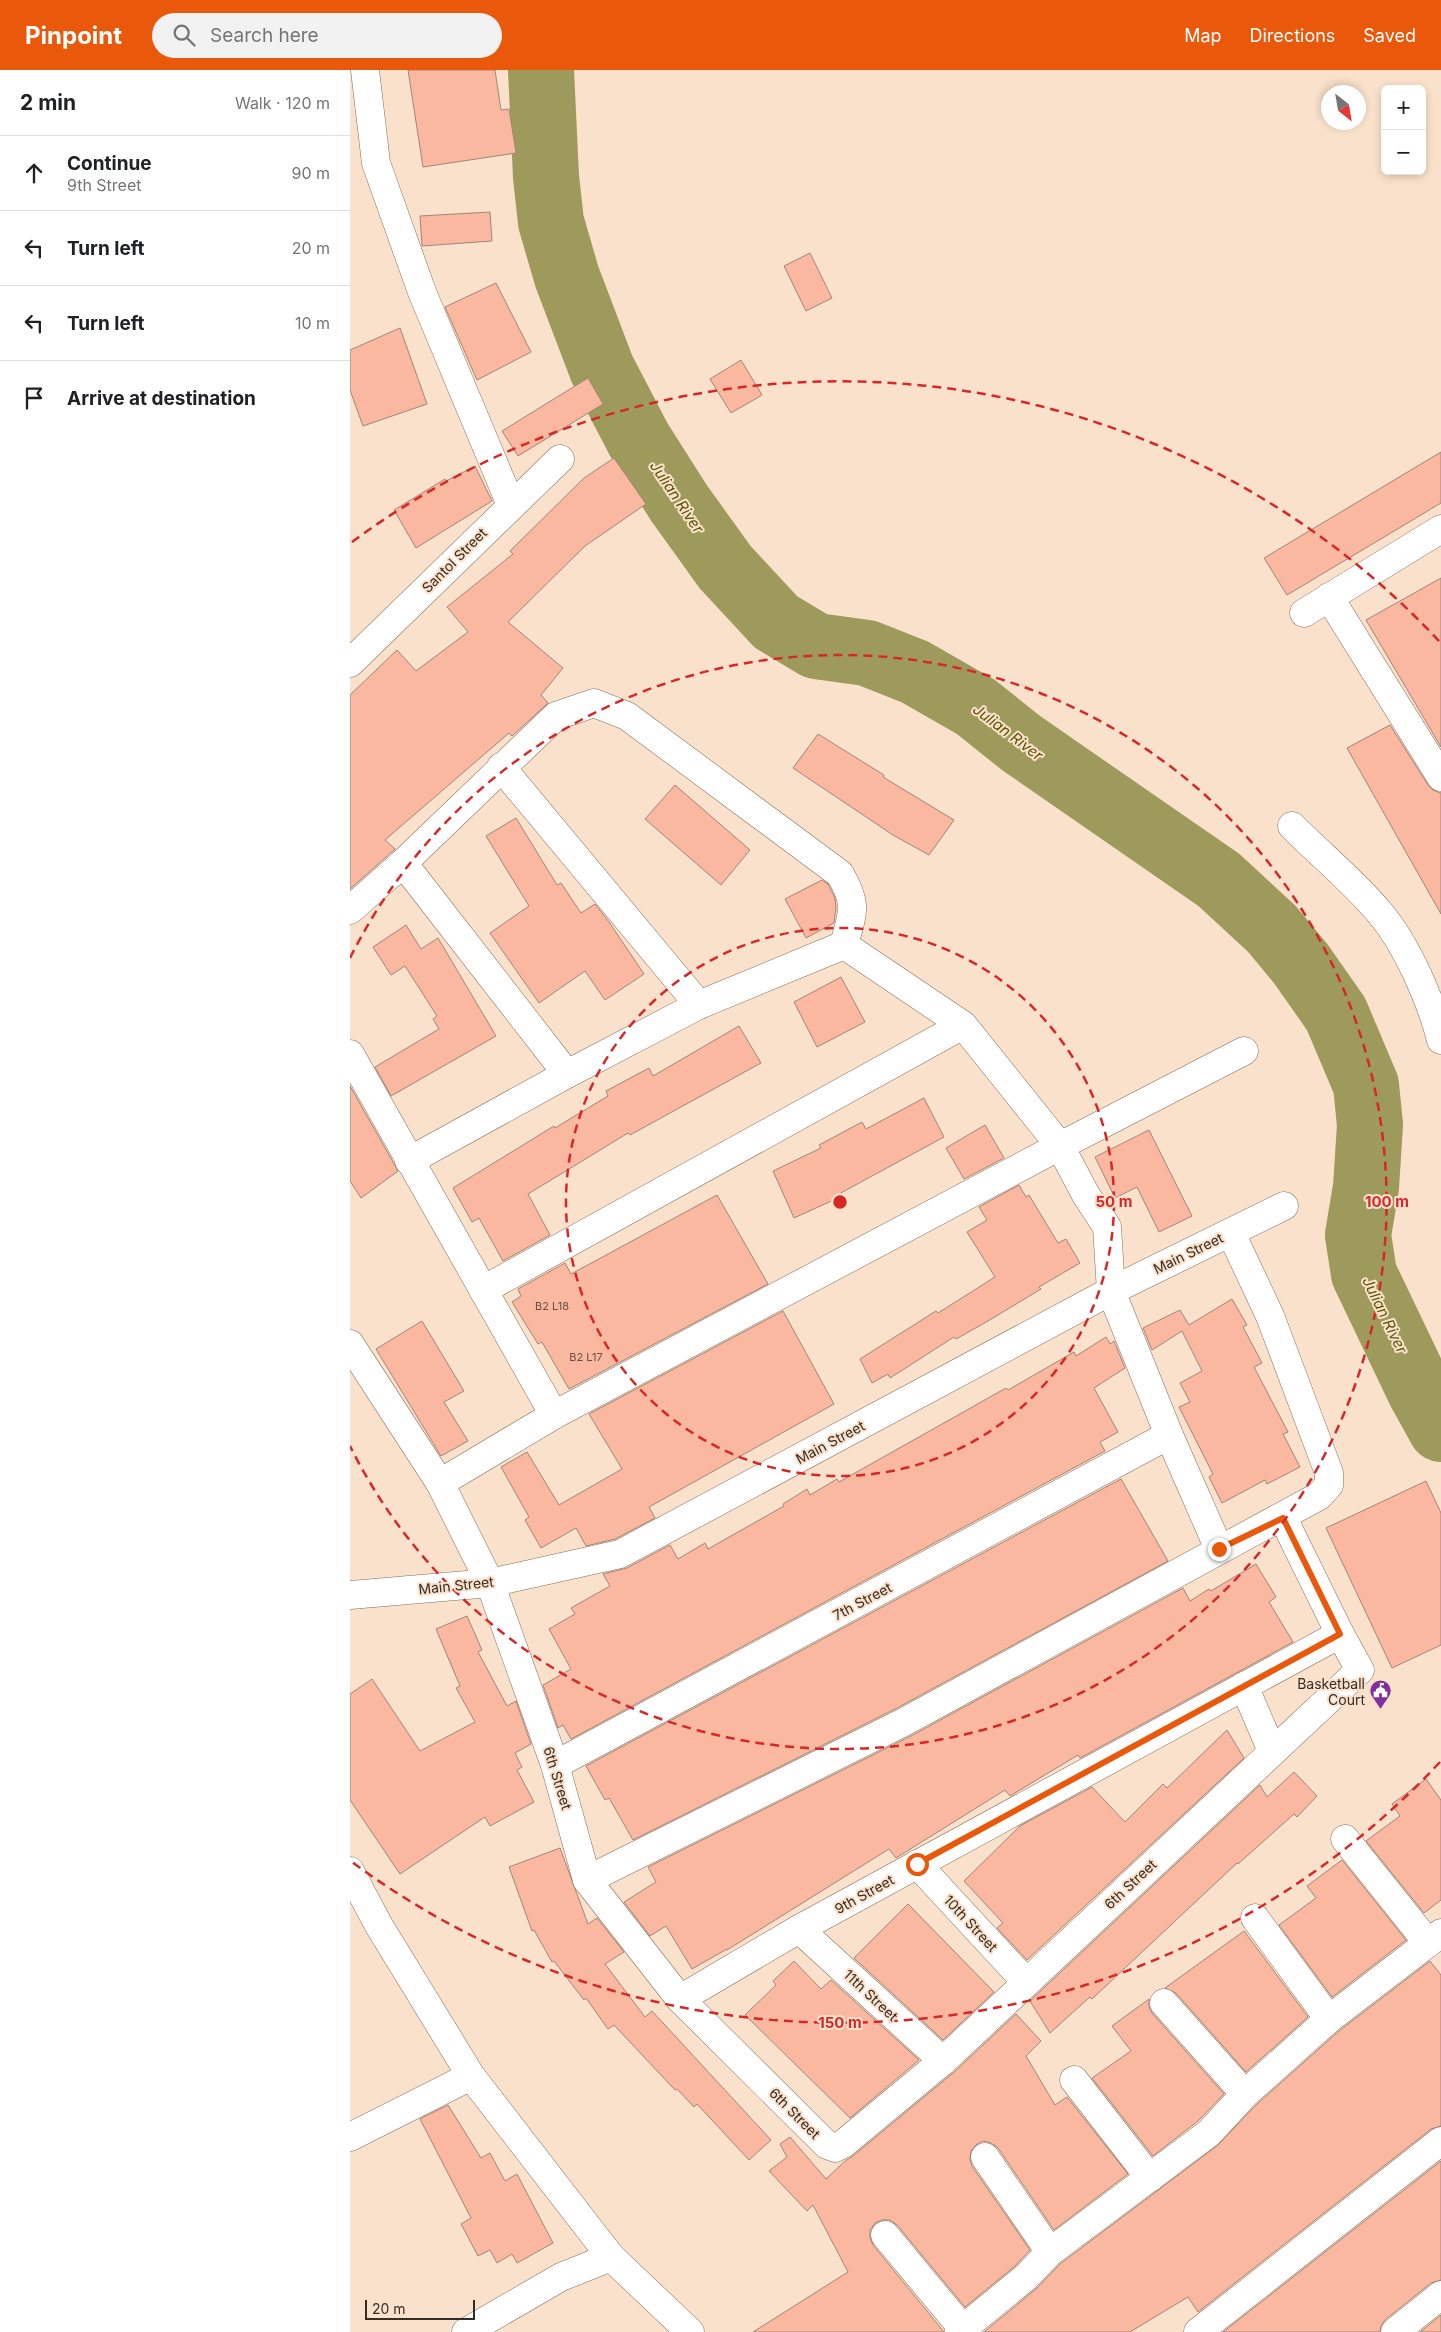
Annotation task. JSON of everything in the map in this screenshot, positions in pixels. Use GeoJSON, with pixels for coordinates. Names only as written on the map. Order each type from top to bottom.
{"type":"FeatureCollection","features":[{"type":"Feature","properties":{"kind":"street"},"geometry":{"type":"LineString","coordinates":[[365,70],[376,163],[422,292],[511,505]]}},
{"type":"Feature","properties":{"kind":"street","name":"Santol Street"},"geometry":{"type":"LineString","coordinates":[[354,648],[560,458]]}},
{"type":"Feature","properties":{"kind":"street"},"geometry":{"type":"LineString","coordinates":[[1304,613],[1441,529]]}},
{"type":"Feature","properties":{"kind":"street"},"geometry":{"type":"LineString","coordinates":[[1330,597],[1441,778]]}},
{"type":"Feature","properties":{"kind":"street"},"geometry":{"type":"LineString","coordinates":[[350,910],[403,863],[556,716],[594,703],[627,716],[840,874],[851,894],[853,913],[844,945]]}},
{"type":"Feature","properties":{"kind":"street"},"geometry":{"type":"LineString","coordinates":[[501,767],[699,1005]]}},
{"type":"Feature","properties":{"kind":"street"},"geometry":{"type":"LineString","coordinates":[[1292,826],[1380,914],[1411,962],[1438,1011],[1441,1040]]}},
{"type":"Feature","properties":{"kind":"street"},"geometry":{"type":"LineString","coordinates":[[403,863],[567,1074]]}},
{"type":"Feature","properties":{"kind":"street"},"geometry":{"type":"LineString","coordinates":[[409,1161],[567,1074],[699,1005],[844,945]]}},
{"type":"Feature","properties":{"kind":"street"},"geometry":{"type":"LineString","coordinates":[[844,945],[963,1025],[1060,1146],[1086,1195],[1107,1228],[1111,1291],[1169,1435],[1219,1549]]}},
{"type":"Feature","properties":{"kind":"street"},"geometry":{"type":"LineString","coordinates":[[483,1290],[963,1025]]}},
{"type":"Feature","properties":{"kind":"street"},"geometry":{"type":"LineString","coordinates":[[440,1483],[554,1415],[1060,1146],[1244,1051]]}},
{"type":"Feature","properties":{"kind":"street"},"geometry":{"type":"LineString","coordinates":[[350,1054],[554,1415]]}},
{"type":"Feature","properties":{"kind":"street","name":"Main Street"},"geometry":{"type":"LineString","coordinates":[[350,1595],[490,1583],[620,1554],[1111,1291],[1284,1206]]}},
{"type":"Feature","properties":{"kind":"street"},"geometry":{"type":"LineString","coordinates":[[587,1880],[904,1722],[1219,1549],[1283,1518],[1320,1496],[1330,1485],[1329,1473],[1270,1316],[1231,1233]]}},
{"type":"Feature","properties":{"kind":"street","name":"6th Street"},"geometry":{"type":"LineString","coordinates":[[350,1344],[440,1483],[490,1583],[555,1765],[587,1880],[680,1999],[827,2145],[835,2148],[843,2144],[943,2061],[1360,1670],[1340,1634]]}},
{"type":"Feature","properties":{"kind":"street","name":"7th Street"},"geometry":{"type":"LineString","coordinates":[[555,1765],[1169,1435]]}},
{"type":"Feature","properties":{"kind":"street"},"geometry":{"type":"LineString","coordinates":[[1283,1518],[1340,1634]]}},
{"type":"Feature","properties":{"kind":"street","name":"9th Street"},"geometry":{"type":"LineString","coordinates":[[680,1999],[799,1929],[1340,1634]]}},
{"type":"Feature","properties":{"kind":"street"},"geometry":{"type":"LineString","coordinates":[[1244,1686],[1272,1751]]}},
{"type":"Feature","properties":{"kind":"street"},"geometry":{"type":"LineString","coordinates":[[885,2235],[961,2331],[1026,2277],[1050,2252],[1209,2133],[1245,2094],[1330,2019],[1434,1938],[1345,1839]]}},
{"type":"Feature","properties":{"kind":"street","name":"10th Street"},"geometry":{"type":"LineString","coordinates":[[917,1864],[1026,1982]]}},
{"type":"Feature","properties":{"kind":"street"},"geometry":{"type":"LineString","coordinates":[[350,1870],[378,1924],[471,2076],[611,2257],[690,2332]]}},
{"type":"Feature","properties":{"kind":"street"},"geometry":{"type":"LineString","coordinates":[[1255,1918],[1330,2019]]}},
{"type":"Feature","properties":{"kind":"street","name":"11th Street"},"geometry":{"type":"LineString","coordinates":[[799,1929],[943,2061]]}},
{"type":"Feature","properties":{"kind":"street"},"geometry":{"type":"LineString","coordinates":[[1164,2003],[1245,2094]]}},
{"type":"Feature","properties":{"kind":"street"},"geometry":{"type":"LineString","coordinates":[[350,2137],[471,2076]]}},
{"type":"Feature","properties":{"kind":"street"},"geometry":{"type":"LineString","coordinates":[[1074,2080],[1150,2178]]}},
{"type":"Feature","properties":{"kind":"street"},"geometry":{"type":"LineString","coordinates":[[1198,2332],[1441,2141]]}},
{"type":"Feature","properties":{"kind":"street"},"geometry":{"type":"LineString","coordinates":[[985,2157],[1050,2252]]}},
{"type":"Feature","properties":{"kind":"street"},"geometry":{"type":"LineString","coordinates":[[466,2332],[561,2277],[611,2257]]}},
{"type":"Feature","properties":{"kind":"street"},"geometry":{"type":"LineString","coordinates":[[1395,2332],[1441,2295]]}},
{"type":"Feature","properties":{"kind":"building"},"geometry":{"type":"Polygon","coordinates":[[[408,70],[495,70],[501,110],[509,109],[516,153],[423,167],[408,70]]]}},
{"type":"Feature","properties":{"kind":"building"},"geometry":{"type":"Polygon","coordinates":[[[490,212],[492,241],[422,246],[420,216],[490,212]]]}},
{"type":"Feature","properties":{"kind":"building"},"geometry":{"type":"Polygon","coordinates":[[[810,253],[832,298],[806,311],[784,266],[810,253]]]}},
{"type":"Feature","properties":{"kind":"building"},"geometry":{"type":"Polygon","coordinates":[[[496,283],[531,352],[477,380],[445,307],[496,283]]]}},
{"type":"Feature","properties":{"kind":"building"},"geometry":{"type":"Polygon","coordinates":[[[400,328],[427,404],[363,426],[350,390],[350,350],[400,328]]]}},
{"type":"Feature","properties":{"kind":"building"},"geometry":{"type":"Polygon","coordinates":[[[741,360],[762,395],[731,413],[710,379],[741,360]]]}},
{"type":"Feature","properties":{"kind":"building"},"geometry":{"type":"Polygon","coordinates":[[[588,378],[603,404],[518,456],[502,431],[588,378]]]}},
{"type":"Feature","properties":{"kind":"building"},"geometry":{"type":"Polygon","coordinates":[[[1441,452],[1441,503],[1287,595],[1264,558],[1441,452]]]}},
{"type":"Feature","properties":{"kind":"building"},"geometry":{"type":"Polygon","coordinates":[[[614,458],[646,504],[585,546],[508,622],[563,668],[541,695],[548,703],[512,736],[509,733],[385,840],[395,849],[350,889],[350,695],[397,650],[416,671],[468,632],[447,607],[513,554],[510,551],[584,478],[614,458]]]}},
{"type":"Feature","properties":{"kind":"building"},"geometry":{"type":"Polygon","coordinates":[[[475,466],[492,501],[416,548],[394,510],[445,479],[446,481],[475,466]]]}},
{"type":"Feature","properties":{"kind":"building"},"geometry":{"type":"Polygon","coordinates":[[[1441,578],[1441,747],[1366,620],[1441,578]]]}},
{"type":"Feature","properties":{"kind":"building"},"geometry":{"type":"Polygon","coordinates":[[[1390,725],[1428,785],[1433,790],[1441,793],[1441,914],[1347,748],[1390,725]]]}},
{"type":"Feature","properties":{"kind":"building"},"geometry":{"type":"Polygon","coordinates":[[[818,734],[884,775],[883,777],[954,820],[929,855],[893,835],[793,768],[818,734]]]}},
{"type":"Feature","properties":{"kind":"building"},"geometry":{"type":"Polygon","coordinates":[[[675,785],[750,850],[721,885],[645,819],[675,785]]]}},
{"type":"Feature","properties":{"kind":"building"},"geometry":{"type":"Polygon","coordinates":[[[516,818],[557,885],[561,883],[581,913],[595,904],[644,974],[605,1000],[585,971],[539,1003],[490,933],[529,906],[486,836],[516,818]]]}},
{"type":"Feature","properties":{"kind":"building"},"geometry":{"type":"Polygon","coordinates":[[[822,880],[828,884],[835,898],[834,923],[806,938],[785,899],[822,880]]]}},
{"type":"Feature","properties":{"kind":"building"},"geometry":{"type":"Polygon","coordinates":[[[406,925],[421,949],[438,938],[496,1036],[391,1096],[375,1067],[439,1029],[433,1019],[437,1016],[405,966],[391,975],[373,947],[406,925]]]}},
{"type":"Feature","properties":{"kind":"building"},"geometry":{"type":"Polygon","coordinates":[[[841,977],[865,1022],[817,1047],[794,1002],[841,977]]]}},
{"type":"Feature","properties":{"kind":"building"},"geometry":{"type":"Polygon","coordinates":[[[739,1026],[761,1063],[630,1135],[628,1133],[528,1194],[550,1235],[503,1261],[479,1218],[472,1222],[453,1188],[554,1126],[555,1128],[608,1096],[606,1091],[649,1068],[653,1076],[739,1026]]]}},
{"type":"Feature","properties":{"kind":"building"},"geometry":{"type":"Polygon","coordinates":[[[350,1086],[398,1171],[361,1198],[350,1181],[350,1086]]]}},
{"type":"Feature","properties":{"kind":"building"},"geometry":{"type":"Polygon","coordinates":[[[924,1098],[944,1137],[837,1195],[838,1198],[794,1218],[773,1171],[821,1148],[819,1145],[862,1122],[866,1129],[924,1098]]]}},
{"type":"Feature","properties":{"kind":"building"},"geometry":{"type":"Polygon","coordinates":[[[985,1125],[1004,1158],[964,1179],[946,1148],[985,1125]]]}},
{"type":"Feature","properties":{"kind":"building"},"geometry":{"type":"Polygon","coordinates":[[[1149,1130],[1192,1216],[1159,1232],[1137,1187],[1115,1198],[1095,1157],[1149,1130]]]}},
{"type":"Feature","properties":{"kind":"building"},"geometry":{"type":"Polygon","coordinates":[[[1019,1185],[1026,1197],[1029,1195],[1058,1243],[1066,1239],[1080,1263],[1039,1287],[1041,1289],[956,1339],[954,1337],[890,1378],[888,1374],[872,1383],[860,1359],[936,1311],[938,1313],[995,1277],[967,1232],[987,1220],[979,1207],[1019,1185]]]}},
{"type":"Feature","properties":{"kind":"building"},"geometry":{"type":"Polygon","coordinates":[[[717,1195],[768,1284],[569,1389],[542,1342],[538,1344],[512,1302],[521,1296],[518,1289],[565,1263],[571,1274],[717,1195]]]}},
{"type":"Feature","properties":{"kind":"building"},"geometry":{"type":"Polygon","coordinates":[[[1232,1299],[1247,1325],[1243,1327],[1262,1363],[1254,1367],[1288,1432],[1283,1434],[1300,1467],[1267,1484],[1265,1480],[1222,1503],[1209,1477],[1213,1474],[1179,1407],[1190,1402],[1180,1383],[1202,1371],[1182,1331],[1152,1350],[1143,1328],[1180,1310],[1189,1325],[1232,1299]]]}},
{"type":"Feature","properties":{"kind":"building"},"geometry":{"type":"Polygon","coordinates":[[[783,1311],[834,1404],[649,1507],[655,1518],[615,1539],[586,1546],[576,1528],[541,1548],[525,1520],[529,1517],[501,1467],[527,1452],[559,1505],[622,1469],[589,1414],[783,1311]]]}},
{"type":"Feature","properties":{"kind":"building"},"geometry":{"type":"Polygon","coordinates":[[[422,1321],[464,1391],[444,1402],[468,1441],[441,1456],[376,1349],[422,1321]]]}},
{"type":"Feature","properties":{"kind":"building"},"geometry":{"type":"Polygon","coordinates":[[[1106,1337],[1110,1344],[1114,1341],[1125,1368],[1094,1388],[1118,1432],[1100,1442],[1105,1451],[571,1739],[563,1725],[558,1728],[543,1685],[571,1669],[549,1629],[575,1614],[571,1608],[610,1586],[603,1574],[627,1568],[670,1545],[678,1559],[705,1543],[708,1549],[784,1506],[783,1504],[807,1489],[810,1495],[837,1479],[839,1482],[1006,1388],[1008,1390],[1074,1352],[1076,1356],[1106,1337]]]}},
{"type":"Feature","properties":{"kind":"building"},"geometry":{"type":"Polygon","coordinates":[[[1121,1479],[1168,1561],[897,1708],[633,1840],[609,1798],[605,1800],[586,1766],[1121,1479]]]}},
{"type":"Feature","properties":{"kind":"building"},"geometry":{"type":"Polygon","coordinates":[[[1426,1481],[1441,1513],[1441,1645],[1392,1668],[1326,1528],[1426,1481]]]}},
{"type":"Feature","properties":{"kind":"building"},"geometry":{"type":"Polygon","coordinates":[[[1256,1564],[1276,1597],[1269,1602],[1293,1642],[1080,1758],[1078,1755],[1010,1796],[1005,1790],[896,1858],[889,1849],[727,1950],[692,1969],[666,1926],[650,1936],[624,1902],[656,1882],[648,1867],[911,1736],[1183,1588],[1190,1601],[1209,1589],[1211,1591],[1256,1564]]]}},
{"type":"Feature","properties":{"kind":"building"},"geometry":{"type":"Polygon","coordinates":[[[467,1616],[482,1650],[478,1652],[507,1706],[516,1701],[531,1744],[515,1753],[522,1767],[517,1770],[534,1802],[490,1826],[485,1817],[400,1874],[350,1800],[350,1694],[372,1679],[420,1751],[475,1722],[456,1688],[460,1686],[436,1629],[467,1616]]]}},
{"type":"Feature","properties":{"kind":"building"},"geometry":{"type":"Polygon","coordinates":[[[1227,1730],[1244,1758],[1027,1960],[997,1928],[1003,1923],[964,1881],[1020,1826],[1092,1787],[1125,1822],[1163,1784],[1167,1788],[1227,1730]]]}},
{"type":"Feature","properties":{"kind":"building"},"geometry":{"type":"Polygon","coordinates":[[[1294,1772],[1317,1796],[1297,1817],[1294,1814],[1237,1863],[1092,1999],[1090,1997],[1050,2033],[1030,2001],[1260,1785],[1267,1797],[1294,1772]]]}},
{"type":"Feature","properties":{"kind":"building"},"geometry":{"type":"Polygon","coordinates":[[[1426,1779],[1441,1800],[1441,1900],[1424,1913],[1366,1841],[1400,1816],[1392,1804],[1426,1779]]]}},
{"type":"Feature","properties":{"kind":"building"},"geometry":{"type":"Polygon","coordinates":[[[560,1848],[588,1924],[597,1918],[624,1952],[605,1964],[645,2017],[652,2011],[771,2140],[749,2160],[697,2104],[694,2107],[677,2089],[675,2090],[614,2025],[608,2029],[586,1998],[584,2000],[554,1961],[552,1962],[534,1930],[532,1931],[509,1867],[560,1848]]]}},
{"type":"Feature","properties":{"kind":"building"},"geometry":{"type":"Polygon","coordinates":[[[1342,1860],[1406,1940],[1332,1997],[1279,1925],[1316,1898],[1307,1886],[1342,1860]]]}},
{"type":"Feature","properties":{"kind":"building"},"geometry":{"type":"Polygon","coordinates":[[[908,1904],[994,1992],[943,2040],[854,1958],[908,1904]]]}},
{"type":"Feature","properties":{"kind":"building"},"geometry":{"type":"Polygon","coordinates":[[[1244,1931],[1308,2017],[1246,2072],[1176,1993],[1165,1988],[1244,1931]]]}},
{"type":"Feature","properties":{"kind":"building"},"geometry":{"type":"Polygon","coordinates":[[[794,1961],[821,1989],[831,1980],[919,2060],[850,2118],[745,2015],[776,1985],[773,1981],[794,1961]]]}},
{"type":"Feature","properties":{"kind":"building"},"geometry":{"type":"Polygon","coordinates":[[[1430,1961],[1441,1975],[1441,2126],[1431,2129],[1198,2312],[1188,2297],[1130,2332],[984,2332],[1036,2289],[1060,2264],[1218,2145],[1256,2105],[1339,2031],[1430,1961]]]}},
{"type":"Feature","properties":{"kind":"building"},"geometry":{"type":"Polygon","coordinates":[[[1149,1999],[1149,2007],[1152,2013],[1224,2094],[1198,2121],[1153,2156],[1092,2078],[1131,2051],[1112,2026],[1149,1999]]]}},
{"type":"Feature","properties":{"kind":"building"},"geometry":{"type":"Polygon","coordinates":[[[1016,2014],[1041,2041],[1026,2056],[1055,2105],[1067,2097],[1128,2174],[1054,2230],[998,2148],[984,2141],[977,2144],[971,2151],[970,2159],[972,2166],[1030,2250],[1015,2266],[965,2307],[897,2225],[890,2220],[882,2220],[875,2223],[870,2230],[870,2238],[873,2245],[944,2332],[753,2332],[848,2272],[813,2205],[807,2211],[769,2171],[787,2157],[780,2144],[790,2137],[826,2179],[845,2161],[953,2073],[1016,2014]]]}},
{"type":"Feature","properties":{"kind":"building"},"geometry":{"type":"Polygon","coordinates":[[[448,2105],[481,2158],[490,2153],[505,2181],[517,2174],[553,2243],[517,2263],[512,2254],[497,2263],[490,2250],[478,2256],[461,2224],[471,2218],[420,2119],[448,2105]]]}},
{"type":"Feature","properties":{"kind":"building"},"geometry":{"type":"Polygon","coordinates":[[[1441,2161],[1441,2280],[1431,2283],[1385,2320],[1380,2332],[1223,2332],[1441,2161]]]}},
{"type":"Feature","properties":{"kind":"building"},"geometry":{"type":"Polygon","coordinates":[[[1441,2315],[1441,2332],[1420,2332],[1441,2315]]]}},
{"type":"Feature","properties":{"kind":"waterway","name":"Julian River"},"geometry":{"type":"LineString","coordinates":[[541,70],[546,177],[551,222],[567,277],[602,369],[639,440],[679,503],[725,567],[776,622],[816,646],[867,653],[915,672],[976,707],[1021,743],[1219,880],[1272,929],[1301,964],[1336,1014],[1366,1085],[1370,1125],[1366,1187],[1358,1235],[1364,1274],[1420,1391],[1441,1429]]}},
{"type":"Feature","properties":{"kind":"place","name":"Basketball Court"},"geometry":{"type":"Point","coordinates":[1381,1710]}},
{"type":"Feature","properties":{"kind":"route"},"geometry":{"type":"LineString","coordinates":[[917,1864],[1340,1634],[1283,1518],[1219,1549]]}}]}
